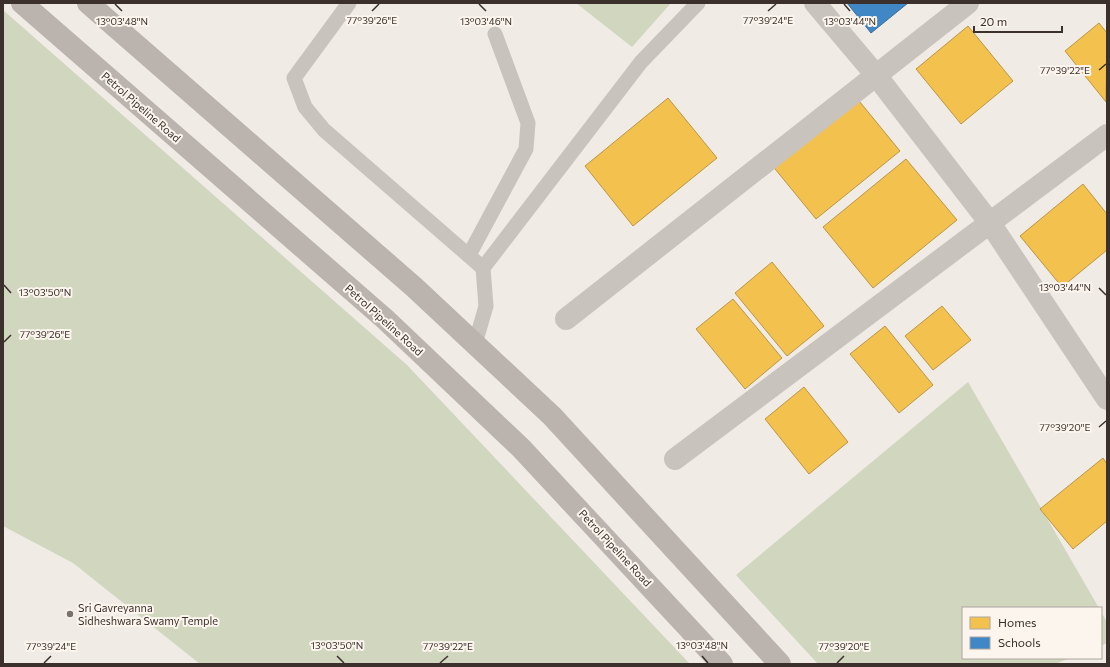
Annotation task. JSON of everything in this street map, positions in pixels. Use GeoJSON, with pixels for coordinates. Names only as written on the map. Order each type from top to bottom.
{"type":"FeatureCollection","features":[{"type":"Feature","properties":{"kind":"main road","name":"Petrol Pipeline Road"},"geometry":{"type":"LineString","coordinates":[[22,3],[385,319],[516,442],[722,664]]}},
{"type":"Feature","properties":{"kind":"main road"},"geometry":{"type":"LineString","coordinates":[[88,3],[408,282],[552,416],[780,664]]}},
{"type":"Feature","properties":{"kind":"street"},"geometry":{"type":"LineString","coordinates":[[816,3],[875,74],[990,223],[1107,400]]}},
{"type":"Feature","properties":{"kind":"street"},"geometry":{"type":"LineString","coordinates":[[566,319],[875,74],[968,3]]}},
{"type":"Feature","properties":{"kind":"street"},"geometry":{"type":"LineString","coordinates":[[675,459],[1107,135]]}},
{"type":"Feature","properties":{"kind":"lane"},"geometry":{"type":"LineString","coordinates":[[349,3],[294,78],[305,107],[324,130],[483,268]]}},
{"type":"Feature","properties":{"kind":"lane"},"geometry":{"type":"LineString","coordinates":[[475,344],[486,306],[483,268],[641,62],[698,3]]}},
{"type":"Feature","properties":{"kind":"lane"},"geometry":{"type":"LineString","coordinates":[[469,255],[526,149],[528,123],[495,34]]}},
{"type":"Feature","properties":{"kind":"green space"},"geometry":{"type":"Polygon","coordinates":[[[576,3],[671,3],[632,47],[576,3]]]}},
{"type":"Feature","properties":{"kind":"green space"},"geometry":{"type":"Polygon","coordinates":[[[3,10],[407,365],[690,664],[200,664],[73,563],[3,526],[3,10]]]}},
{"type":"Feature","properties":{"kind":"green space"},"geometry":{"type":"Polygon","coordinates":[[[968,382],[1098,607],[962,607],[962,659],[1068,659],[1055,664],[818,664],[736,575],[968,382]]]}},
{"type":"Feature","properties":{"kind":"green space"},"geometry":{"type":"Polygon","coordinates":[[[1102,614],[1107,622],[1107,643],[1102,646],[1102,614]]]}},
{"type":"Feature","properties":{"kind":"building: Homes"},"geometry":{"type":"Polygon","coordinates":[[[1099,23],[1107,33],[1106,102],[1065,51],[1099,23]]]}},
{"type":"Feature","properties":{"kind":"building: Homes"},"geometry":{"type":"Polygon","coordinates":[[[968,26],[1013,81],[961,124],[916,69],[968,26]]]}},
{"type":"Feature","properties":{"kind":"building: Homes"},"geometry":{"type":"Polygon","coordinates":[[[855,96],[900,151],[816,219],[771,164],[855,96]]]}},
{"type":"Feature","properties":{"kind":"building: Homes"},"geometry":{"type":"Polygon","coordinates":[[[668,98],[717,158],[633,226],[585,166],[668,98]]]}},
{"type":"Feature","properties":{"kind":"building: Homes"},"geometry":{"type":"Polygon","coordinates":[[[906,159],[957,220],[873,288],[823,227],[906,159]]]}},
{"type":"Feature","properties":{"kind":"building: Homes"},"geometry":{"type":"Polygon","coordinates":[[[1083,184],[1107,214],[1107,250],[1062,287],[1020,236],[1083,184]]]}},
{"type":"Feature","properties":{"kind":"building: Homes"},"geometry":{"type":"Polygon","coordinates":[[[772,262],[824,326],[787,356],[735,293],[772,262]]]}},
{"type":"Feature","properties":{"kind":"building: Homes"},"geometry":{"type":"Polygon","coordinates":[[[733,299],[782,358],[745,389],[696,329],[733,299]]]}},
{"type":"Feature","properties":{"kind":"building: Homes"},"geometry":{"type":"Polygon","coordinates":[[[942,306],[971,340],[933,370],[905,336],[942,306]]]}},
{"type":"Feature","properties":{"kind":"building: Homes"},"geometry":{"type":"Polygon","coordinates":[[[885,326],[933,385],[899,413],[850,354],[885,326]]]}},
{"type":"Feature","properties":{"kind":"building: Homes"},"geometry":{"type":"Polygon","coordinates":[[[804,387],[848,442],[809,474],[765,419],[804,387]]]}},
{"type":"Feature","properties":{"kind":"building: Homes"},"geometry":{"type":"Polygon","coordinates":[[[1103,458],[1107,464],[1107,521],[1073,549],[1040,509],[1103,458]]]}},
{"type":"Feature","properties":{"kind":"building: Schools"},"geometry":{"type":"Polygon","coordinates":[[[847,3],[908,3],[871,33],[847,3]]]}},
{"type":"Feature","properties":{"kind":"place","name":"Sri Gavreyanna Sidheshwara Swamy Temple"},"geometry":{"type":"Point","coordinates":[70,614]}}]}
